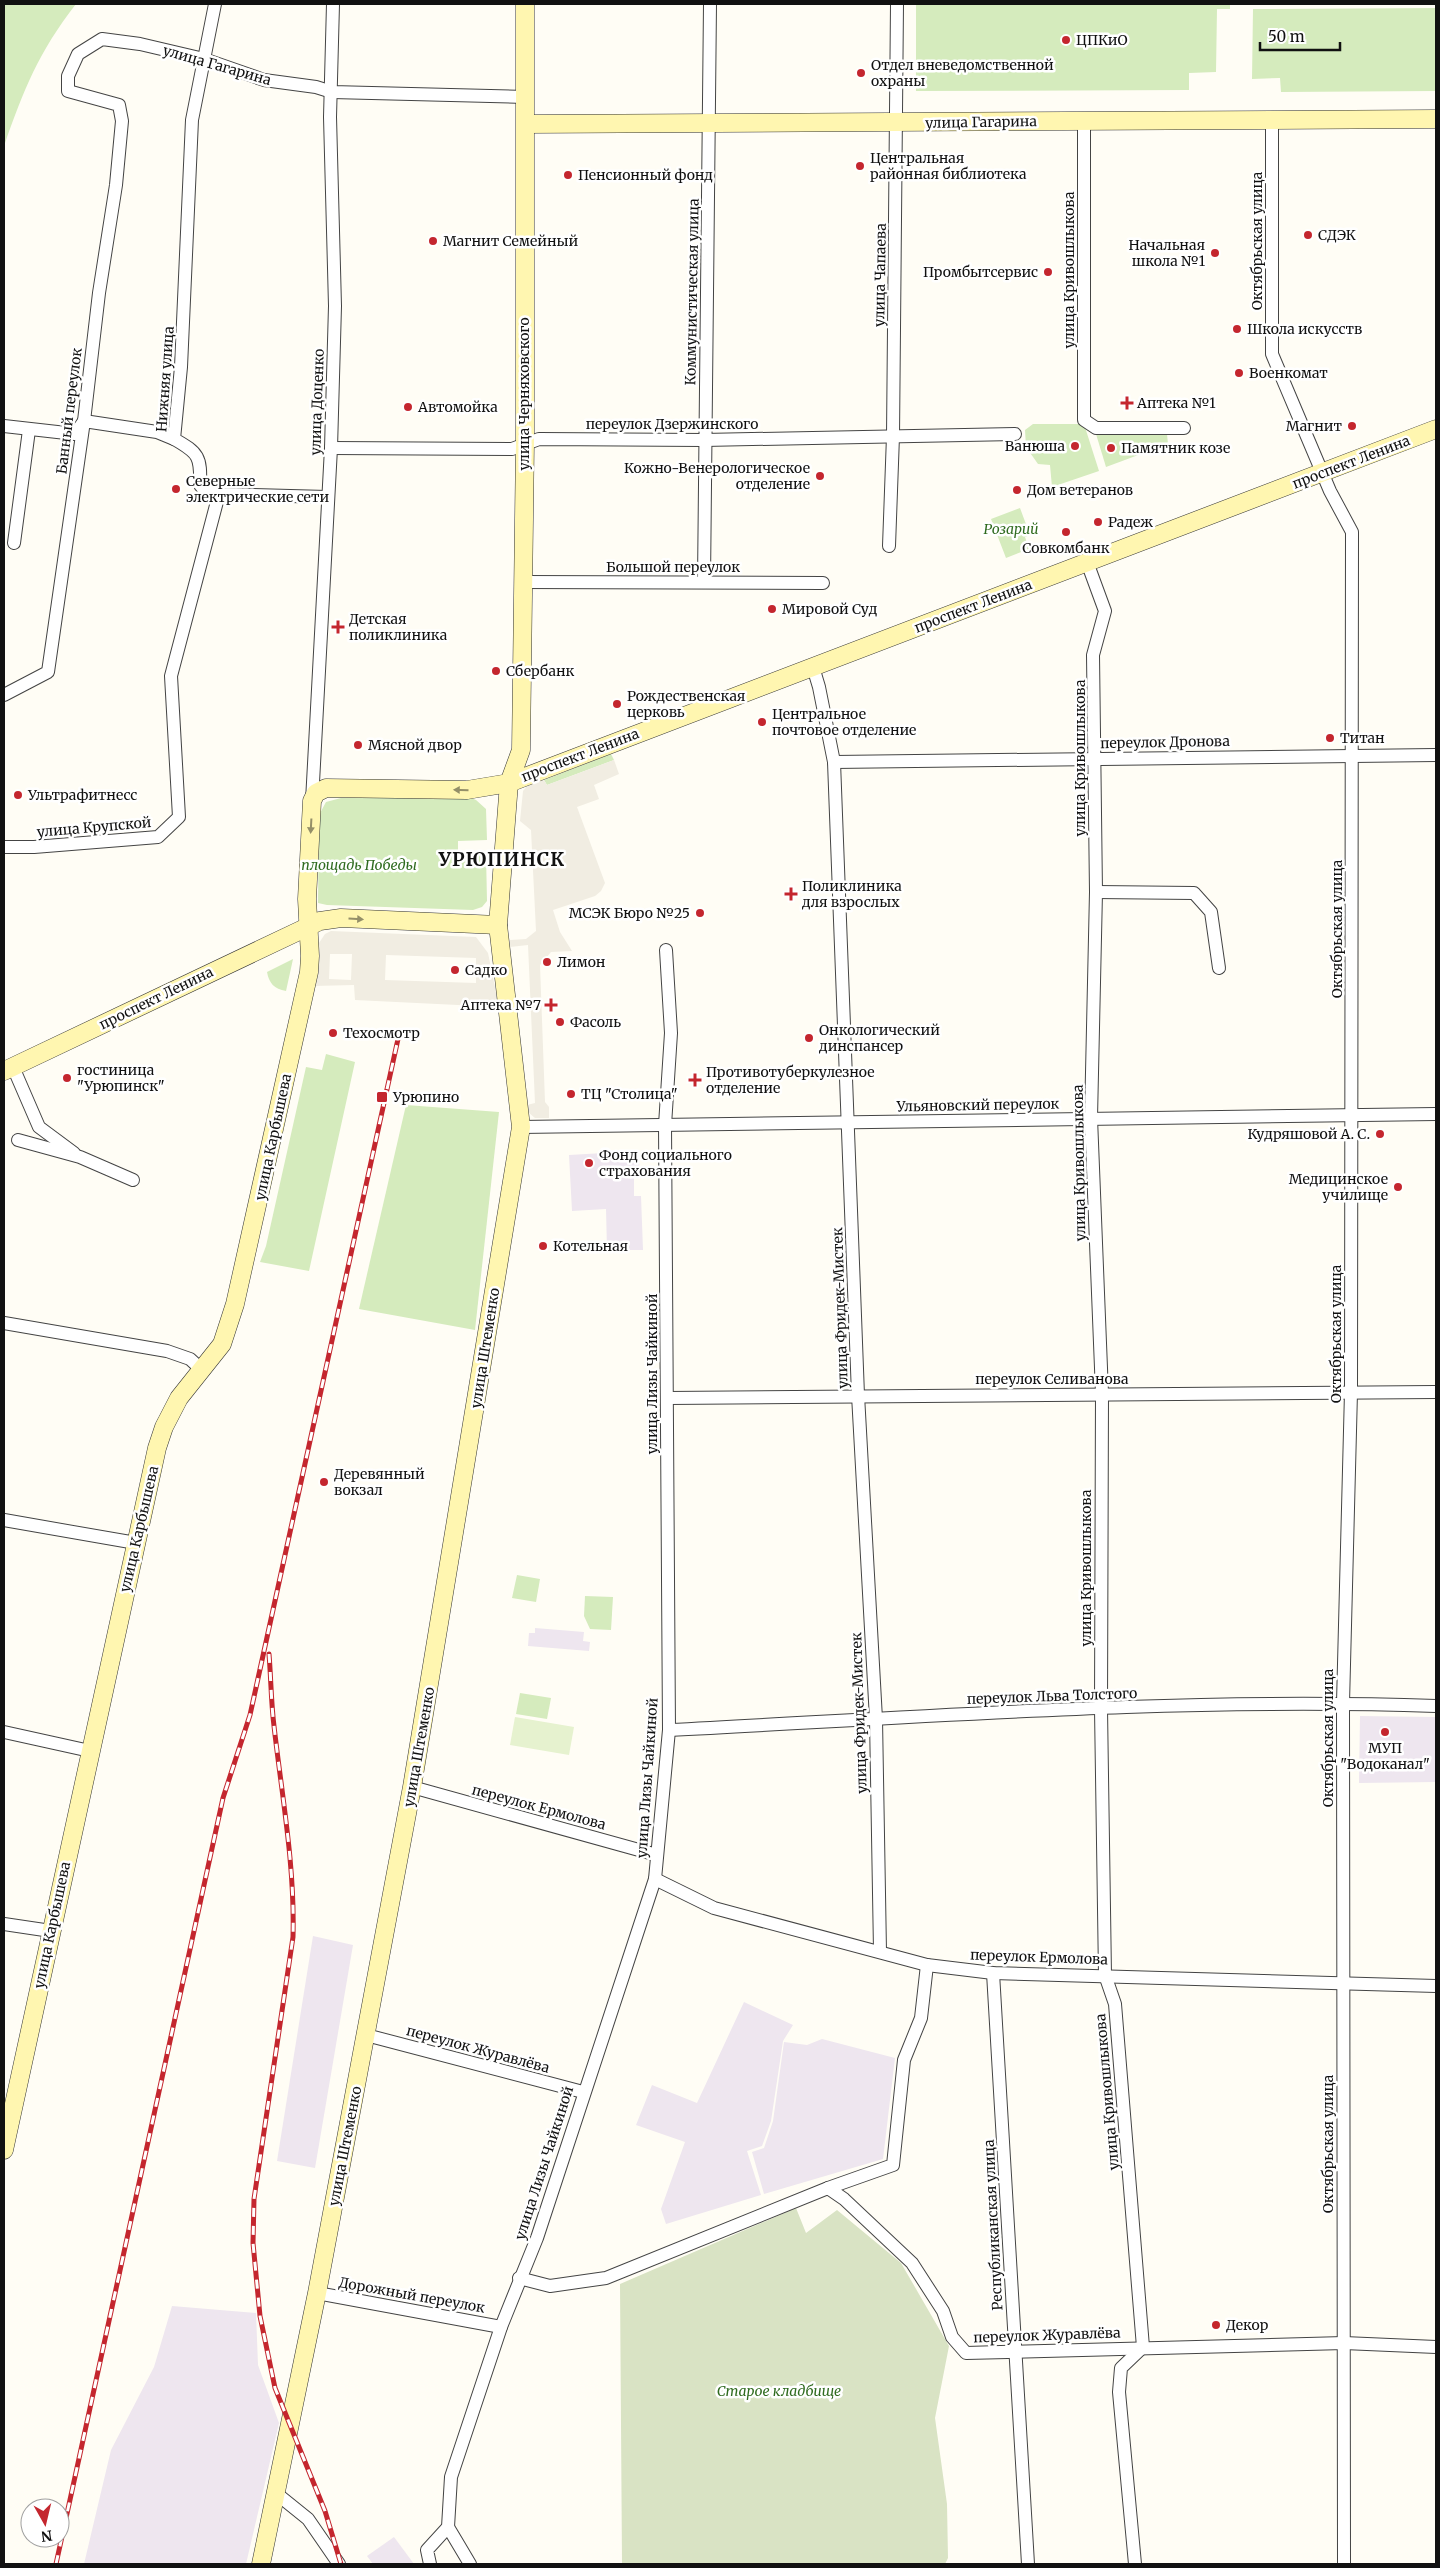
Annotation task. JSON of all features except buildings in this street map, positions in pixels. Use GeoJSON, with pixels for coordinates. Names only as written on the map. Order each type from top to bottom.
{"type":"FeatureCollection","features":[{"type":"Feature","properties":{"kind":"main road","name":"улица Черняховского"},"geometry":{"type":"LineString","coordinates":[[509,783],[521,750],[525,442],[525,4]]}},
{"type":"Feature","properties":{"kind":"main road","name":"улица Гагарина"},"geometry":{"type":"LineString","coordinates":[[526,124],[1436,119]]}},
{"type":"Feature","properties":{"kind":"main road","name":"проспект Ленина"},"geometry":{"type":"LineString","coordinates":[[509,783],[1436,429]]}},
{"type":"Feature","properties":{"kind":"main road"},"geometry":{"type":"LineString","coordinates":[[509,783],[498,925],[341,918],[329,919],[308,926],[307,899],[312,801],[316,793],[326,788],[468,790],[509,783]]}},
{"type":"Feature","properties":{"kind":"main road","name":"улица Штеменко"},"geometry":{"type":"LineString","coordinates":[[261,2564],[277,2494],[317,2293],[412,1787],[521,1127],[498,925]]}},
{"type":"Feature","properties":{"kind":"main road","name":"проспект Ленина"},"geometry":{"type":"LineString","coordinates":[[8,1069],[308,926]]}},
{"type":"Feature","properties":{"kind":"main road","name":"улица Карбышева"},"geometry":{"type":"LineString","coordinates":[[4,2150],[6,2130],[136,1543],[164,1427],[179,1398],[222,1344],[236,1304],[308,972],[308,926]]}},
{"type":"Feature","properties":{"kind":"street","name":"Нижняя улица"},"geometry":{"type":"LineString","coordinates":[[215,4],[192,120],[181,367],[174,439],[196,454],[201,462],[200,485],[206,490],[219,494]]}},
{"type":"Feature","properties":{"kind":"street","name":"улица Доценко"},"geometry":{"type":"LineString","coordinates":[[312,801],[330,448],[335,306],[330,117],[333,4]]}},
{"type":"Feature","properties":{"kind":"street","name":"Коммунистическая улица"},"geometry":{"type":"LineString","coordinates":[[704,581],[710,4]]}},
{"type":"Feature","properties":{"kind":"street","name":"улица Чапаева"},"geometry":{"type":"LineString","coordinates":[[889,546],[893,436],[897,4]]}},
{"type":"Feature","properties":{"kind":"street","name":"улица Гагарина"},"geometry":{"type":"LineString","coordinates":[[119,105],[68,91],[68,76],[78,54],[102,39],[140,44],[204,59],[264,80],[316,87],[332,92],[525,97]]}},
{"type":"Feature","properties":{"kind":"street","name":"Банный переулок"},"geometry":{"type":"LineString","coordinates":[[4,695],[48,672],[84,421],[98,293],[116,185],[122,121],[119,105]]}},
{"type":"Feature","properties":{"kind":"street","name":"Октябрьская улица"},"geometry":{"type":"LineString","coordinates":[[1272,120],[1272,354],[1323,473],[1352,532],[1351,1392],[1343,1702],[1344,2564]]}},
{"type":"Feature","properties":{"kind":"street","name":"улица Кривошлыкова"},"geometry":{"type":"LineString","coordinates":[[1084,121],[1084,420],[1096,428],[1184,428]]}},
{"type":"Feature","properties":{"kind":"street"},"geometry":{"type":"LineString","coordinates":[[4,426],[74,434],[84,421],[157,432],[174,439]]}},
{"type":"Feature","properties":{"kind":"street"},"geometry":{"type":"LineString","coordinates":[[14,544],[29,430]]}},
{"type":"Feature","properties":{"kind":"street","name":"переулок Дзержинского"},"geometry":{"type":"LineString","coordinates":[[330,448],[512,449],[538,438],[704,440],[1015,434]]}},
{"type":"Feature","properties":{"kind":"street"},"geometry":{"type":"LineString","coordinates":[[219,494],[327,497]]}},
{"type":"Feature","properties":{"kind":"street","name":"улица Крупской"},"geometry":{"type":"LineString","coordinates":[[4,847],[34,847],[158,837],[179,818],[172,676],[219,494]]}},
{"type":"Feature","properties":{"kind":"street","name":"улица Кривошлыкова"},"geometry":{"type":"LineString","coordinates":[[1087,562],[1105,610],[1093,655],[1096,892],[1091,1118],[1102,1393],[1101,1709],[1105,1975],[1115,2004],[1143,2347]]}},
{"type":"Feature","properties":{"kind":"street","name":"Большой переулок"},"geometry":{"type":"LineString","coordinates":[[522,582],[704,581],[823,583]]}},
{"type":"Feature","properties":{"kind":"street","name":"улица Фридек-Мистек"},"geometry":{"type":"LineString","coordinates":[[813,667],[819,687],[834,762],[858,1395],[876,1719],[880,1951]]}},
{"type":"Feature","properties":{"kind":"street","name":"переулок Дронова"},"geometry":{"type":"LineString","coordinates":[[834,762],[1436,755]]}},
{"type":"Feature","properties":{"kind":"street"},"geometry":{"type":"LineString","coordinates":[[1096,892],[1194,892],[1211,912],[1219,968]]}},
{"type":"Feature","properties":{"kind":"street","name":"улица Лизы Чайкиной"},"geometry":{"type":"LineString","coordinates":[[448,2527],[450,2477],[501,2327],[519,2278],[537,2238],[583,2092],[655,1879],[669,1730],[665,1125],[671,1033],[666,950]]}},
{"type":"Feature","properties":{"kind":"street"},"geometry":{"type":"LineString","coordinates":[[8,1069],[39,1127],[80,1157]]}},
{"type":"Feature","properties":{"kind":"street","name":"Ульяновский переулок"},"geometry":{"type":"LineString","coordinates":[[521,1127],[1436,1114]]}},
{"type":"Feature","properties":{"kind":"street"},"geometry":{"type":"LineString","coordinates":[[18,1140],[80,1157],[133,1180]]}},
{"type":"Feature","properties":{"kind":"street"},"geometry":{"type":"LineString","coordinates":[[4,1323],[167,1351],[190,1359],[202,1370]]}},
{"type":"Feature","properties":{"kind":"street","name":"переулок Селиванова"},"geometry":{"type":"LineString","coordinates":[[668,1398],[1102,1393],[1436,1392]]}},
{"type":"Feature","properties":{"kind":"street"},"geometry":{"type":"LineString","coordinates":[[4,1520],[136,1543]]}},
{"type":"Feature","properties":{"kind":"street","name":"переулок Льва Толстого"},"geometry":{"type":"LineString","coordinates":[[669,1730],[1101,1709],[1343,1702],[1436,1706]]}},
{"type":"Feature","properties":{"kind":"street"},"geometry":{"type":"LineString","coordinates":[[4,1732],[90,1751]]}},
{"type":"Feature","properties":{"kind":"street","name":"переулок Ермолова"},"geometry":{"type":"LineString","coordinates":[[412,1787],[657,1855]]}},
{"type":"Feature","properties":{"kind":"street","name":"переулок Ермолова"},"geometry":{"type":"LineString","coordinates":[[655,1879],[714,1908],[831,1941],[880,1951],[927,1965],[993,1973],[1436,1986]]}},
{"type":"Feature","properties":{"kind":"street"},"geometry":{"type":"LineString","coordinates":[[4,1924],[51,1931]]}},
{"type":"Feature","properties":{"kind":"street"},"geometry":{"type":"LineString","coordinates":[[519,2278],[550,2286],[606,2278],[828,2188],[893,2165],[904,2060],[921,2018],[927,1965]]}},
{"type":"Feature","properties":{"kind":"street","name":"Республиканская улица"},"geometry":{"type":"LineString","coordinates":[[993,1973],[1028,2564]]}},
{"type":"Feature","properties":{"kind":"street","name":"переулок Журавлёва"},"geometry":{"type":"LineString","coordinates":[[366,2035],[583,2092]]}},
{"type":"Feature","properties":{"kind":"street","name":"переулок Журавлёва"},"geometry":{"type":"LineString","coordinates":[[828,2188],[844,2199],[912,2263],[943,2311],[952,2337],[966,2353],[1015,2354],[1143,2347],[1344,2344],[1436,2347]]}},
{"type":"Feature","properties":{"kind":"street","name":"Дорожный переулок"},"geometry":{"type":"LineString","coordinates":[[317,2293],[501,2327]]}},
{"type":"Feature","properties":{"kind":"street"},"geometry":{"type":"LineString","coordinates":[[1135,2564],[1119,2392],[1121,2368],[1143,2347]]}},
{"type":"Feature","properties":{"kind":"street"},"geometry":{"type":"LineString","coordinates":[[277,2494],[308,2519],[339,2564]]}},
{"type":"Feature","properties":{"kind":"street"},"geometry":{"type":"LineString","coordinates":[[430,2564],[427,2550],[448,2527],[470,2564]]}},
{"type":"Feature","properties":{"kind":"shaded area"},"geometry":{"type":"Polygon","coordinates":[[[614,760],[619,774],[594,785],[599,799],[577,807],[605,883],[601,891],[595,896],[553,910],[560,932],[572,951],[551,952],[540,965],[545,1102],[549,1107],[549,1118],[535,1118],[528,1112],[527,1105],[535,1103],[528,945],[510,947],[510,940],[526,939],[536,931],[531,830],[520,821],[523,791],[527,786],[544,780],[547,785],[614,760]]]}},
{"type":"Feature","properties":{"kind":"shaded area"},"geometry":{"type":"Polygon","coordinates":[[[331,931],[476,937],[488,953],[499,1007],[355,1000],[354,985],[313,986],[319,943],[325,934],[331,931]],[[330,954],[329,979],[351,980],[352,954],[330,954]],[[386,955],[385,980],[476,983],[476,958],[386,955]]]}},
{"type":"Feature","properties":{"kind":"shaded area"},"geometry":{"type":"Polygon","coordinates":[[[638,1151],[640,1172],[634,1173],[634,1196],[641,1196],[643,1250],[607,1250],[606,1209],[572,1211],[569,1155],[638,1151]]]}},
{"type":"Feature","properties":{"kind":"shaded area"},"geometry":{"type":"Polygon","coordinates":[[[535,1628],[584,1632],[583,1641],[590,1642],[589,1651],[528,1646],[529,1633],[535,1633],[535,1628]]]}},
{"type":"Feature","properties":{"kind":"shaded area"},"geometry":{"type":"Polygon","coordinates":[[[1360,1716],[1436,1717],[1436,1782],[1359,1783],[1360,1716]]]}},
{"type":"Feature","properties":{"kind":"shaded area"},"geometry":{"type":"Polygon","coordinates":[[[313,1936],[353,1945],[315,2168],[277,2161],[313,1936]]]}},
{"type":"Feature","properties":{"kind":"shaded area"},"geometry":{"type":"Polygon","coordinates":[[[744,2002],[793,2025],[783,2041],[771,2121],[762,2146],[747,2151],[761,2195],[666,2224],[661,2209],[685,2142],[636,2125],[652,2085],[697,2103],[744,2002]]]}},
{"type":"Feature","properties":{"kind":"shaded area"},"geometry":{"type":"Polygon","coordinates":[[[822,2039],[895,2058],[883,2159],[764,2194],[752,2152],[764,2148],[773,2121],[784,2042],[807,2045],[822,2039]]]}},
{"type":"Feature","properties":{"kind":"shaded area"},"geometry":{"type":"Polygon","coordinates":[[[172,2306],[256,2313],[258,2365],[279,2423],[246,2564],[84,2564],[111,2450],[154,2367],[172,2306]]]}},
{"type":"Feature","properties":{"kind":"shaded area"},"geometry":{"type":"Polygon","coordinates":[[[394,2537],[414,2564],[373,2564],[367,2556],[394,2537]]]}},
{"type":"Feature","properties":{"kind":"green space"},"geometry":{"type":"Polygon","coordinates":[[[4,4],[76,4],[52,39],[33,72],[4,146],[4,4]]]}},
{"type":"Feature","properties":{"kind":"green space","name":"ЦПКиО"},"geometry":{"type":"Polygon","coordinates":[[[916,4],[1230,4],[1230,9],[1217,9],[1216,72],[1189,73],[1189,90],[916,91],[916,4]]]}},
{"type":"Feature","properties":{"kind":"green space"},"geometry":{"type":"Polygon","coordinates":[[[1436,8],[1436,91],[1281,92],[1280,78],[1252,79],[1253,9],[1436,8]]]}},
{"type":"Feature","properties":{"kind":"green space"},"geometry":{"type":"Polygon","coordinates":[[[1033,424],[1084,424],[1099,471],[1052,487],[1050,465],[1038,464],[1026,447],[1025,430],[1033,424]]]}},
{"type":"Feature","properties":{"kind":"green space"},"geometry":{"type":"Polygon","coordinates":[[[1096,434],[1167,434],[1168,444],[1106,467],[1096,434]]]}},
{"type":"Feature","properties":{"kind":"green space","name":"Розарий"},"geometry":{"type":"Polygon","coordinates":[[[1020,508],[1030,535],[1025,537],[1029,549],[1006,558],[991,519],[1020,508]]]}},
{"type":"Feature","properties":{"kind":"green space"},"geometry":{"type":"Polygon","coordinates":[[[611,754],[614,760],[547,785],[544,780],[611,754]]]}},
{"type":"Feature","properties":{"kind":"green space","name":"площадь Победы"},"geometry":{"type":"Polygon","coordinates":[[[469,797],[476,800],[486,809],[487,840],[458,841],[458,854],[486,854],[487,901],[482,907],[473,910],[327,905],[318,903],[319,815],[326,802],[341,798],[469,797]]]}},
{"type":"Feature","properties":{"kind":"green space"},"geometry":{"type":"Polygon","coordinates":[[[293,959],[286,991],[278,989],[269,979],[267,972],[293,959]]]}},
{"type":"Feature","properties":{"kind":"green space"},"geometry":{"type":"Polygon","coordinates":[[[326,1054],[355,1062],[309,1271],[260,1262],[266,1246],[306,1067],[322,1070],[326,1054]]]}},
{"type":"Feature","properties":{"kind":"green space"},"geometry":{"type":"Polygon","coordinates":[[[406,1105],[499,1112],[475,1330],[359,1309],[406,1105]]]}},
{"type":"Feature","properties":{"kind":"green space"},"geometry":{"type":"Polygon","coordinates":[[[517,1575],[540,1579],[536,1602],[512,1598],[517,1575]]]}},
{"type":"Feature","properties":{"kind":"green space"},"geometry":{"type":"Polygon","coordinates":[[[585,1596],[613,1597],[611,1630],[590,1629],[584,1616],[585,1596]]]}},
{"type":"Feature","properties":{"kind":"green space"},"geometry":{"type":"Polygon","coordinates":[[[520,1693],[551,1698],[547,1719],[516,1714],[520,1693]]]}},
{"type":"Feature","properties":{"kind":"green space"},"geometry":{"type":"Polygon","coordinates":[[[515,1717],[574,1727],[569,1755],[510,1745],[515,1717]]]}},
{"type":"Feature","properties":{"kind":"green space","name":"Старое кладбище"},"geometry":{"type":"Polygon","coordinates":[[[796,2208],[806,2233],[837,2210],[901,2263],[949,2346],[935,2418],[947,2504],[948,2558],[945,2564],[622,2564],[620,2284],[796,2208]]]}},
{"type":"Feature","properties":{"kind":"railway"},"geometry":{"type":"LineString","coordinates":[[56,2564],[223,1798],[250,1715],[398,1039]]}},
{"type":"Feature","properties":{"kind":"railway"},"geometry":{"type":"LineString","coordinates":[[269,1654],[273,1717],[290,1858],[293,1937],[254,2199],[253,2243],[260,2316],[275,2388],[325,2511],[341,2564]]}},
{"type":"Feature","properties":{"kind":"place","name":"ЦПКиО"},"geometry":{"type":"Point","coordinates":[1066,40]}},
{"type":"Feature","properties":{"kind":"place","name":"Отдел вневедомственной охраны"},"geometry":{"type":"Point","coordinates":[861,73]}},
{"type":"Feature","properties":{"kind":"place","name":"Центральная районная библиотека"},"geometry":{"type":"Point","coordinates":[860,166]}},
{"type":"Feature","properties":{"kind":"place","name":"Пенсионный фонд"},"geometry":{"type":"Point","coordinates":[568,175]}},
{"type":"Feature","properties":{"kind":"place","name":"СДЭК"},"geometry":{"type":"Point","coordinates":[1308,235]}},
{"type":"Feature","properties":{"kind":"place","name":"Магнит Семейный"},"geometry":{"type":"Point","coordinates":[433,241]}},
{"type":"Feature","properties":{"kind":"place","name":"Начальная школа №1"},"geometry":{"type":"Point","coordinates":[1215,253]}},
{"type":"Feature","properties":{"kind":"place","name":"Промбытсервис"},"geometry":{"type":"Point","coordinates":[1048,272]}},
{"type":"Feature","properties":{"kind":"place","name":"Школа искусств"},"geometry":{"type":"Point","coordinates":[1237,329]}},
{"type":"Feature","properties":{"kind":"place","name":"Военкомат"},"geometry":{"type":"Point","coordinates":[1239,373]}},
{"type":"Feature","properties":{"kind":"place","name":"Аптека №1"},"geometry":{"type":"Point","coordinates":[1127,403]}},
{"type":"Feature","properties":{"kind":"place","name":"Автомойка"},"geometry":{"type":"Point","coordinates":[408,407]}},
{"type":"Feature","properties":{"kind":"place","name":"Магнит"},"geometry":{"type":"Point","coordinates":[1352,426]}},
{"type":"Feature","properties":{"kind":"place","name":"Ванюша"},"geometry":{"type":"Point","coordinates":[1075,446]}},
{"type":"Feature","properties":{"kind":"place","name":"Памятник козе"},"geometry":{"type":"Point","coordinates":[1111,448]}},
{"type":"Feature","properties":{"kind":"place","name":"Кожно-Венерологическое отделение"},"geometry":{"type":"Point","coordinates":[820,476]}},
{"type":"Feature","properties":{"kind":"place","name":"Северные электрические сети"},"geometry":{"type":"Point","coordinates":[176,489]}},
{"type":"Feature","properties":{"kind":"place","name":"Дом ветеранов"},"geometry":{"type":"Point","coordinates":[1017,490]}},
{"type":"Feature","properties":{"kind":"place","name":"Радеж"},"geometry":{"type":"Point","coordinates":[1098,522]}},
{"type":"Feature","properties":{"kind":"place","name":"Совкомбанк"},"geometry":{"type":"Point","coordinates":[1066,532]}},
{"type":"Feature","properties":{"kind":"place","name":"Мировой Суд"},"geometry":{"type":"Point","coordinates":[772,609]}},
{"type":"Feature","properties":{"kind":"place","name":"Детская поликлиника"},"geometry":{"type":"Point","coordinates":[338,627]}},
{"type":"Feature","properties":{"kind":"place","name":"Сбербанк"},"geometry":{"type":"Point","coordinates":[496,671]}},
{"type":"Feature","properties":{"kind":"place","name":"Рождественская церковь"},"geometry":{"type":"Point","coordinates":[617,704]}},
{"type":"Feature","properties":{"kind":"place","name":"Центральное почтовое отделение"},"geometry":{"type":"Point","coordinates":[762,722]}},
{"type":"Feature","properties":{"kind":"place","name":"Титан"},"geometry":{"type":"Point","coordinates":[1330,738]}},
{"type":"Feature","properties":{"kind":"place","name":"Мясной двор"},"geometry":{"type":"Point","coordinates":[358,745]}},
{"type":"Feature","properties":{"kind":"place","name":"Ультрафитнесс"},"geometry":{"type":"Point","coordinates":[18,795]}},
{"type":"Feature","properties":{"kind":"place","name":"Поликлиника для взрослых"},"geometry":{"type":"Point","coordinates":[791,894]}},
{"type":"Feature","properties":{"kind":"place","name":"МСЭК Бюро №25"},"geometry":{"type":"Point","coordinates":[700,913]}},
{"type":"Feature","properties":{"kind":"place","name":"Лимон"},"geometry":{"type":"Point","coordinates":[547,962]}},
{"type":"Feature","properties":{"kind":"place","name":"Садко"},"geometry":{"type":"Point","coordinates":[455,970]}},
{"type":"Feature","properties":{"kind":"place","name":"Аптека №7"},"geometry":{"type":"Point","coordinates":[551,1005]}},
{"type":"Feature","properties":{"kind":"place","name":"Фасоль"},"geometry":{"type":"Point","coordinates":[560,1022]}},
{"type":"Feature","properties":{"kind":"place","name":"Техосмотр"},"geometry":{"type":"Point","coordinates":[333,1033]}},
{"type":"Feature","properties":{"kind":"place","name":"Онкологический динспансер"},"geometry":{"type":"Point","coordinates":[809,1038]}},
{"type":"Feature","properties":{"kind":"place","name":"гостиница \"Урюпинск\""},"geometry":{"type":"Point","coordinates":[67,1078]}},
{"type":"Feature","properties":{"kind":"place","name":"Противотуберкулезное отделение"},"geometry":{"type":"Point","coordinates":[695,1080]}},
{"type":"Feature","properties":{"kind":"place","name":"ТЦ \"Столица\""},"geometry":{"type":"Point","coordinates":[571,1094]}},
{"type":"Feature","properties":{"kind":"place","name":"Урюпино"},"geometry":{"type":"Point","coordinates":[382,1097]}},
{"type":"Feature","properties":{"kind":"place","name":"Кудряшовой А. С."},"geometry":{"type":"Point","coordinates":[1380,1134]}},
{"type":"Feature","properties":{"kind":"place","name":"Фонд социального страхования"},"geometry":{"type":"Point","coordinates":[589,1163]}},
{"type":"Feature","properties":{"kind":"place","name":"Медицинское училище"},"geometry":{"type":"Point","coordinates":[1398,1187]}},
{"type":"Feature","properties":{"kind":"place","name":"Котельная"},"geometry":{"type":"Point","coordinates":[543,1246]}},
{"type":"Feature","properties":{"kind":"place","name":"Деревянный вокзал"},"geometry":{"type":"Point","coordinates":[324,1482]}},
{"type":"Feature","properties":{"kind":"place","name":"МУП \"Водоканал\""},"geometry":{"type":"Point","coordinates":[1385,1732]}},
{"type":"Feature","properties":{"kind":"place","name":"Декор"},"geometry":{"type":"Point","coordinates":[1216,2325]}},
{"type":"Feature","properties":{"kind":"district","name":"УРЮПИНСК"},"geometry":{"type":"Point","coordinates":[502,859]}}]}
